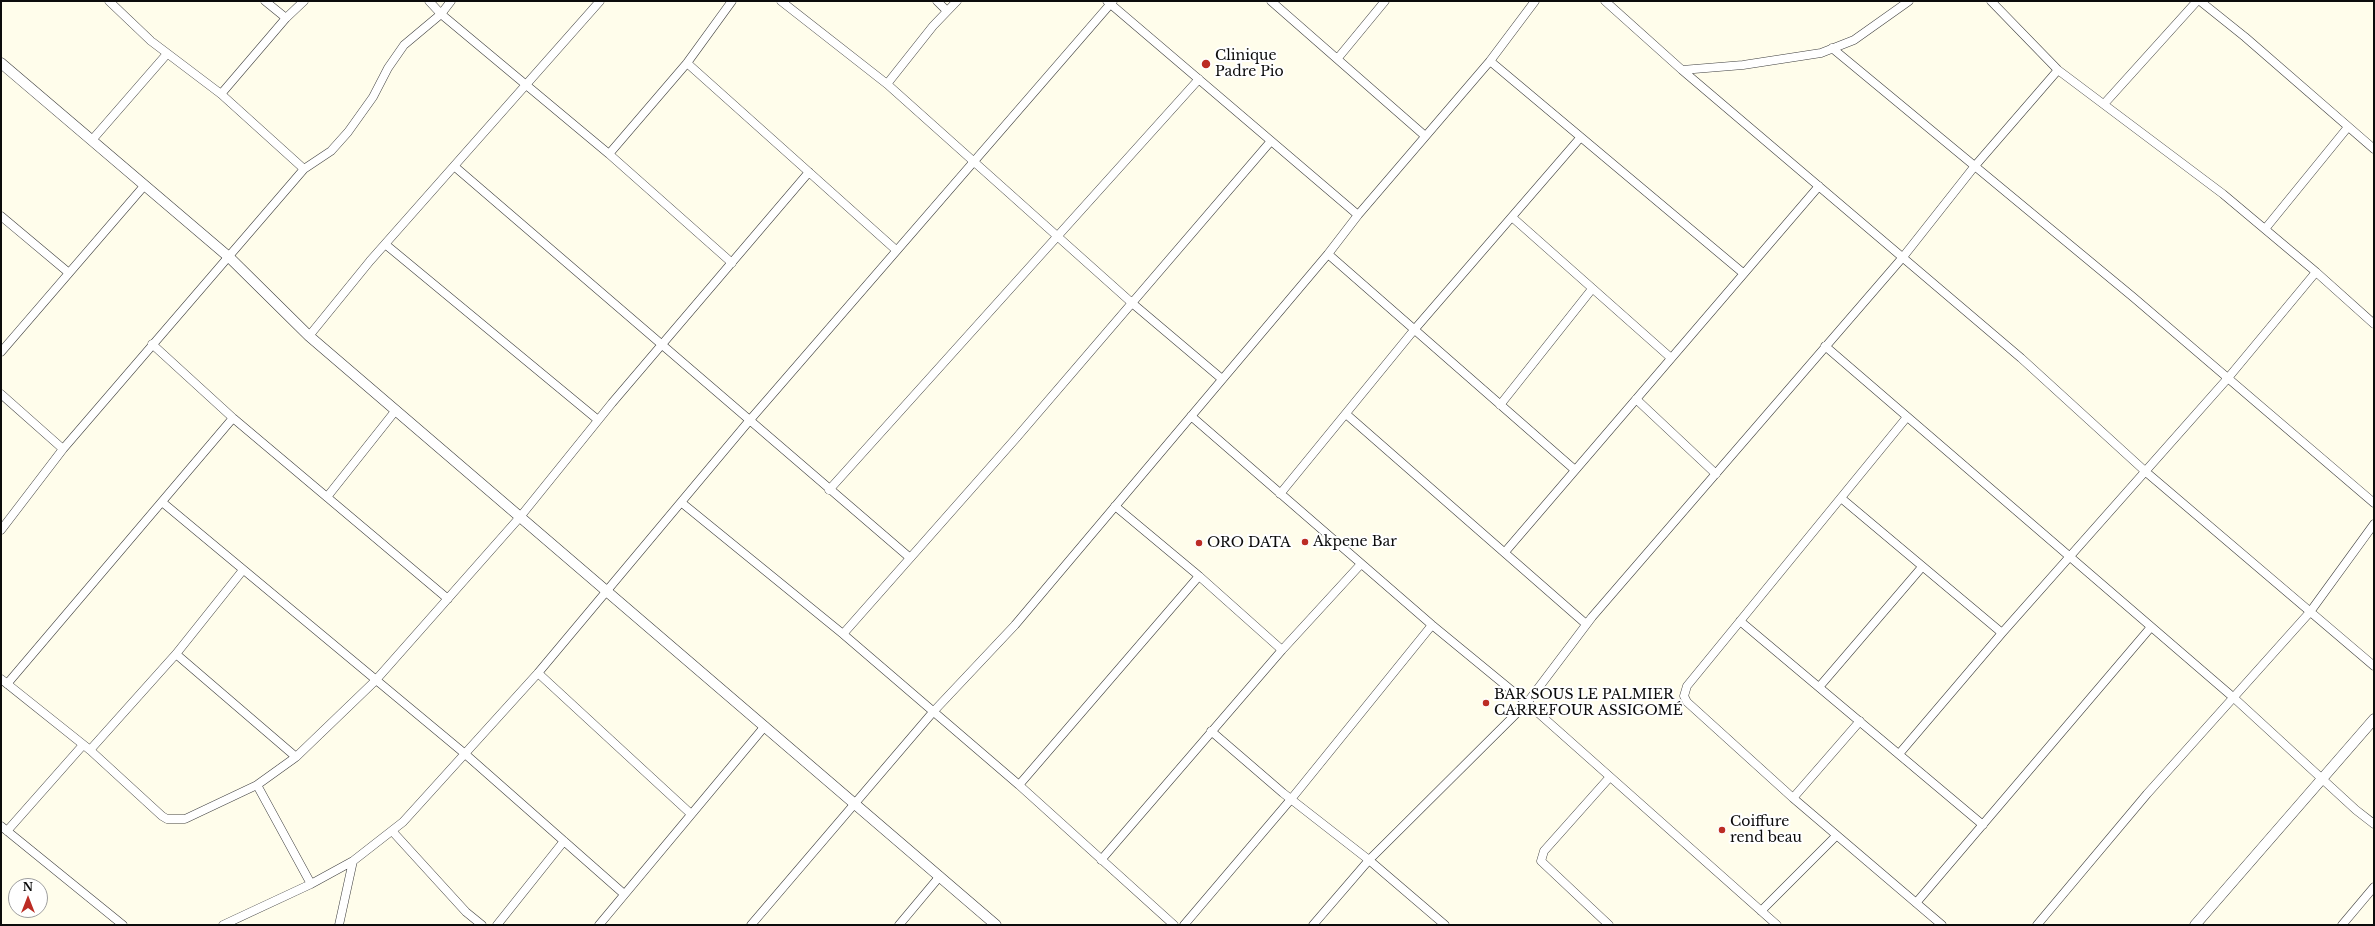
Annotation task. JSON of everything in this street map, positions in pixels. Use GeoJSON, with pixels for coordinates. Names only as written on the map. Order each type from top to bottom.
{"type":"FeatureCollection","features":[{"type":"Feature","properties":{"kind":"street"},"geometry":{"type":"LineString","coordinates":[[109,1],[166,55],[221,94],[304,169]]}},
{"type":"Feature","properties":{"kind":"street"},"geometry":{"type":"LineString","coordinates":[[266,1],[286,18]]}},
{"type":"Feature","properties":{"kind":"street"},"geometry":{"type":"LineString","coordinates":[[221,94],[286,18],[304,1]]}},
{"type":"Feature","properties":{"kind":"street"},"geometry":{"type":"LineString","coordinates":[[428,1],[440,14],[609,154],[732,263]]}},
{"type":"Feature","properties":{"kind":"street"},"geometry":{"type":"LineString","coordinates":[[1,530],[64,449],[152,344],[230,258],[304,169],[331,151],[348,132],[373,97],[398,53],[410,40],[440,14],[451,1]]}},
{"type":"Feature","properties":{"kind":"street"},"geometry":{"type":"LineString","coordinates":[[310,336],[385,244],[600,1]]}},
{"type":"Feature","properties":{"kind":"street"},"geometry":{"type":"LineString","coordinates":[[609,154],[687,63],[732,1]]}},
{"type":"Feature","properties":{"kind":"street"},"geometry":{"type":"LineString","coordinates":[[780,1],[887,84],[1132,303],[1222,379]]}},
{"type":"Feature","properties":{"kind":"street"},"geometry":{"type":"LineString","coordinates":[[937,1],[947,11]]}},
{"type":"Feature","properties":{"kind":"street"},"geometry":{"type":"LineString","coordinates":[[887,84],[957,1]]}},
{"type":"Feature","properties":{"kind":"street"},"geometry":{"type":"LineString","coordinates":[[1271,1],[1338,58],[1424,136]]}},
{"type":"Feature","properties":{"kind":"street"},"geometry":{"type":"LineString","coordinates":[[1338,58],[1385,1]]}},
{"type":"Feature","properties":{"kind":"street"},"geometry":{"type":"LineString","coordinates":[[751,925],[933,712],[1014,626],[1328,254],[1358,214],[1490,61],[1535,1]]}},
{"type":"Feature","properties":{"kind":"street"},"geometry":{"type":"LineString","coordinates":[[1605,1],[1682,70],[2021,358],[2146,472],[2374,666]]}},
{"type":"Feature","properties":{"kind":"street"},"geometry":{"type":"LineString","coordinates":[[1682,70],[1783,60],[1821,52],[1854,40],[1909,1]]}},
{"type":"Feature","properties":{"kind":"street"},"geometry":{"type":"LineString","coordinates":[[1991,1],[2058,70],[2163,147],[2265,229],[2374,324]]}},
{"type":"Feature","properties":{"kind":"street"},"geometry":{"type":"LineString","coordinates":[[2104,104],[2198,1],[2245,37],[2374,149]]}},
{"type":"Feature","properties":{"kind":"street"},"geometry":{"type":"LineString","coordinates":[[222,925],[311,884],[353,861],[393,832],[538,673],[607,589],[682,503],[749,421],[896,250],[974,163],[1110,2],[1358,214]]}},
{"type":"Feature","properties":{"kind":"street"},"geometry":{"type":"LineString","coordinates":[[1832,48],[2228,378],[2374,503]]}},
{"type":"Feature","properties":{"kind":"street"},"geometry":{"type":"LineString","coordinates":[[92,140],[166,55]]}},
{"type":"Feature","properties":{"kind":"street"},"geometry":{"type":"LineString","coordinates":[[1490,61],[1580,138],[1743,273]]}},
{"type":"Feature","properties":{"kind":"street"},"geometry":{"type":"LineString","coordinates":[[1,62],[144,186],[230,258],[310,336],[520,517],[607,589],[854,804],[996,925]]}},
{"type":"Feature","properties":{"kind":"street"},"geometry":{"type":"LineString","coordinates":[[687,63],[896,250]]}},
{"type":"Feature","properties":{"kind":"street"},"geometry":{"type":"LineString","coordinates":[[1313,925],[1369,860],[1527,703],[1586,624],[1903,257],[1974,167],[2058,70]]}},
{"type":"Feature","properties":{"kind":"street"},"geometry":{"type":"LineString","coordinates":[[829,490],[1200,79]]}},
{"type":"Feature","properties":{"kind":"street"},"geometry":{"type":"LineString","coordinates":[[2265,229],[2348,127]]}},
{"type":"Feature","properties":{"kind":"street"},"geometry":{"type":"LineString","coordinates":[[1280,494],[1414,330],[1513,218],[1580,138]]}},
{"type":"Feature","properties":{"kind":"street"},"geometry":{"type":"LineString","coordinates":[[843,634],[909,557],[1017,437],[1271,141]]}},
{"type":"Feature","properties":{"kind":"street"},"geometry":{"type":"LineString","coordinates":[[454,166],[661,346],[909,557]]}},
{"type":"Feature","properties":{"kind":"street"},"geometry":{"type":"LineString","coordinates":[[233,418],[162,502],[4,682],[90,750],[162,816],[174,821],[185,819],[256,785],[296,757],[375,681],[520,517],[598,420],[809,172]]}},
{"type":"Feature","properties":{"kind":"street"},"geometry":{"type":"LineString","coordinates":[[1,352],[144,186]]}},
{"type":"Feature","properties":{"kind":"street"},"geometry":{"type":"LineString","coordinates":[[1505,552],[1819,186]]}},
{"type":"Feature","properties":{"kind":"street"},"geometry":{"type":"LineString","coordinates":[[1,216],[69,273]]}},
{"type":"Feature","properties":{"kind":"street"},"geometry":{"type":"LineString","coordinates":[[1513,218],[1671,358]]}},
{"type":"Feature","properties":{"kind":"street"},"geometry":{"type":"LineString","coordinates":[[385,244],[598,420]]}},
{"type":"Feature","properties":{"kind":"street"},"geometry":{"type":"LineString","coordinates":[[1328,254],[1575,470]]}},
{"type":"Feature","properties":{"kind":"street"},"geometry":{"type":"LineString","coordinates":[[1899,754],[2002,633],[2228,378],[2316,272]]}},
{"type":"Feature","properties":{"kind":"street"},"geometry":{"type":"LineString","coordinates":[[1500,405],[1592,289]]}},
{"type":"Feature","properties":{"kind":"street"},"geometry":{"type":"LineString","coordinates":[[152,344],[233,418],[448,599]]}},
{"type":"Feature","properties":{"kind":"street"},"geometry":{"type":"LineString","coordinates":[[1825,346],[2234,698],[2321,778],[2374,824]]}},
{"type":"Feature","properties":{"kind":"street"},"geometry":{"type":"LineString","coordinates":[[1,394],[64,449]]}},
{"type":"Feature","properties":{"kind":"street"},"geometry":{"type":"LineString","coordinates":[[1636,399],[1716,474]]}},
{"type":"Feature","properties":{"kind":"street"},"geometry":{"type":"LineString","coordinates":[[327,497],[396,410]]}},
{"type":"Feature","properties":{"kind":"street"},"geometry":{"type":"LineString","coordinates":[[1346,414],[1586,624]]}},
{"type":"Feature","properties":{"kind":"street"},"geometry":{"type":"LineString","coordinates":[[1191,416],[1432,626],[1527,703],[1609,778],[1777,925]]}},
{"type":"Feature","properties":{"kind":"street"},"geometry":{"type":"LineString","coordinates":[[1907,417],[1687,686],[1684,696],[1687,702],[1792,798],[1942,925]]}},
{"type":"Feature","properties":{"kind":"street"},"geometry":{"type":"LineString","coordinates":[[1841,498],[2002,633]]}},
{"type":"Feature","properties":{"kind":"street"},"geometry":{"type":"LineString","coordinates":[[162,502],[375,681],[464,753],[624,894]]}},
{"type":"Feature","properties":{"kind":"street"},"geometry":{"type":"LineString","coordinates":[[682,503],[843,634],[1020,785],[1174,925]]}},
{"type":"Feature","properties":{"kind":"street"},"geometry":{"type":"LineString","coordinates":[[1115,506],[1199,576],[1282,650]]}},
{"type":"Feature","properties":{"kind":"street"},"geometry":{"type":"LineString","coordinates":[[2037,925],[2147,794],[2310,612],[2374,524]]}},
{"type":"Feature","properties":{"kind":"street"},"geometry":{"type":"LineString","coordinates":[[1101,860],[1282,650],[1361,564]]}},
{"type":"Feature","properties":{"kind":"street"},"geometry":{"type":"LineString","coordinates":[[1820,686],[1922,567]]}},
{"type":"Feature","properties":{"kind":"street"},"geometry":{"type":"LineString","coordinates":[[90,750],[176,654],[243,570]]}},
{"type":"Feature","properties":{"kind":"street"},"geometry":{"type":"LineString","coordinates":[[1020,785],[1199,576]]}},
{"type":"Feature","properties":{"kind":"street"},"geometry":{"type":"LineString","coordinates":[[1740,621],[1820,686],[1983,825]]}},
{"type":"Feature","properties":{"kind":"street"},"geometry":{"type":"LineString","coordinates":[[1184,925],[1292,798],[1432,626]]}},
{"type":"Feature","properties":{"kind":"street"},"geometry":{"type":"LineString","coordinates":[[1916,903],[2150,627]]}},
{"type":"Feature","properties":{"kind":"street"},"geometry":{"type":"LineString","coordinates":[[176,654],[296,757]]}},
{"type":"Feature","properties":{"kind":"street"},"geometry":{"type":"LineString","coordinates":[[538,673],[691,814]]}},
{"type":"Feature","properties":{"kind":"street"},"geometry":{"type":"LineString","coordinates":[[2195,925],[2321,778],[2374,719]]}},
{"type":"Feature","properties":{"kind":"street"},"geometry":{"type":"LineString","coordinates":[[1792,798],[1860,721]]}},
{"type":"Feature","properties":{"kind":"street"},"geometry":{"type":"LineString","coordinates":[[599,925],[765,726]]}},
{"type":"Feature","properties":{"kind":"street"},"geometry":{"type":"LineString","coordinates":[[1211,731],[1369,860],[1445,925]]}},
{"type":"Feature","properties":{"kind":"street"},"geometry":{"type":"LineString","coordinates":[[82,745],[4,828],[123,925]]}},
{"type":"Feature","properties":{"kind":"street"},"geometry":{"type":"LineString","coordinates":[[1609,778],[1544,851],[1541,861],[1609,925]]}},
{"type":"Feature","properties":{"kind":"street"},"geometry":{"type":"LineString","coordinates":[[256,785],[311,884]]}},
{"type":"Feature","properties":{"kind":"street"},"geometry":{"type":"LineString","coordinates":[[393,832],[466,912],[482,925]]}},
{"type":"Feature","properties":{"kind":"street"},"geometry":{"type":"LineString","coordinates":[[1761,911],[1836,836]]}},
{"type":"Feature","properties":{"kind":"street"},"geometry":{"type":"LineString","coordinates":[[497,925],[564,840]]}},
{"type":"Feature","properties":{"kind":"street"},"geometry":{"type":"LineString","coordinates":[[339,925],[353,861]]}},
{"type":"Feature","properties":{"kind":"street"},"geometry":{"type":"LineString","coordinates":[[899,925],[940,876]]}},
{"type":"Feature","properties":{"kind":"street"},"geometry":{"type":"LineString","coordinates":[[2342,925],[2374,886]]}},
{"type":"Feature","properties":{"kind":"place","name":"Clinique Padre Pio"},"geometry":{"type":"Point","coordinates":[1206,64]}},
{"type":"Feature","properties":{"kind":"place","name":"Akpene Bar"},"geometry":{"type":"Point","coordinates":[1305,542]}},
{"type":"Feature","properties":{"kind":"place","name":"ORO DATA"},"geometry":{"type":"Point","coordinates":[1199,543]}},
{"type":"Feature","properties":{"kind":"place","name":"BAR SOUS LE PALMIER CARREFOUR ASSIGOMÉ"},"geometry":{"type":"Point","coordinates":[1486,703]}},
{"type":"Feature","properties":{"kind":"place","name":"Coiffure rend beau"},"geometry":{"type":"Point","coordinates":[1722,830]}}]}
